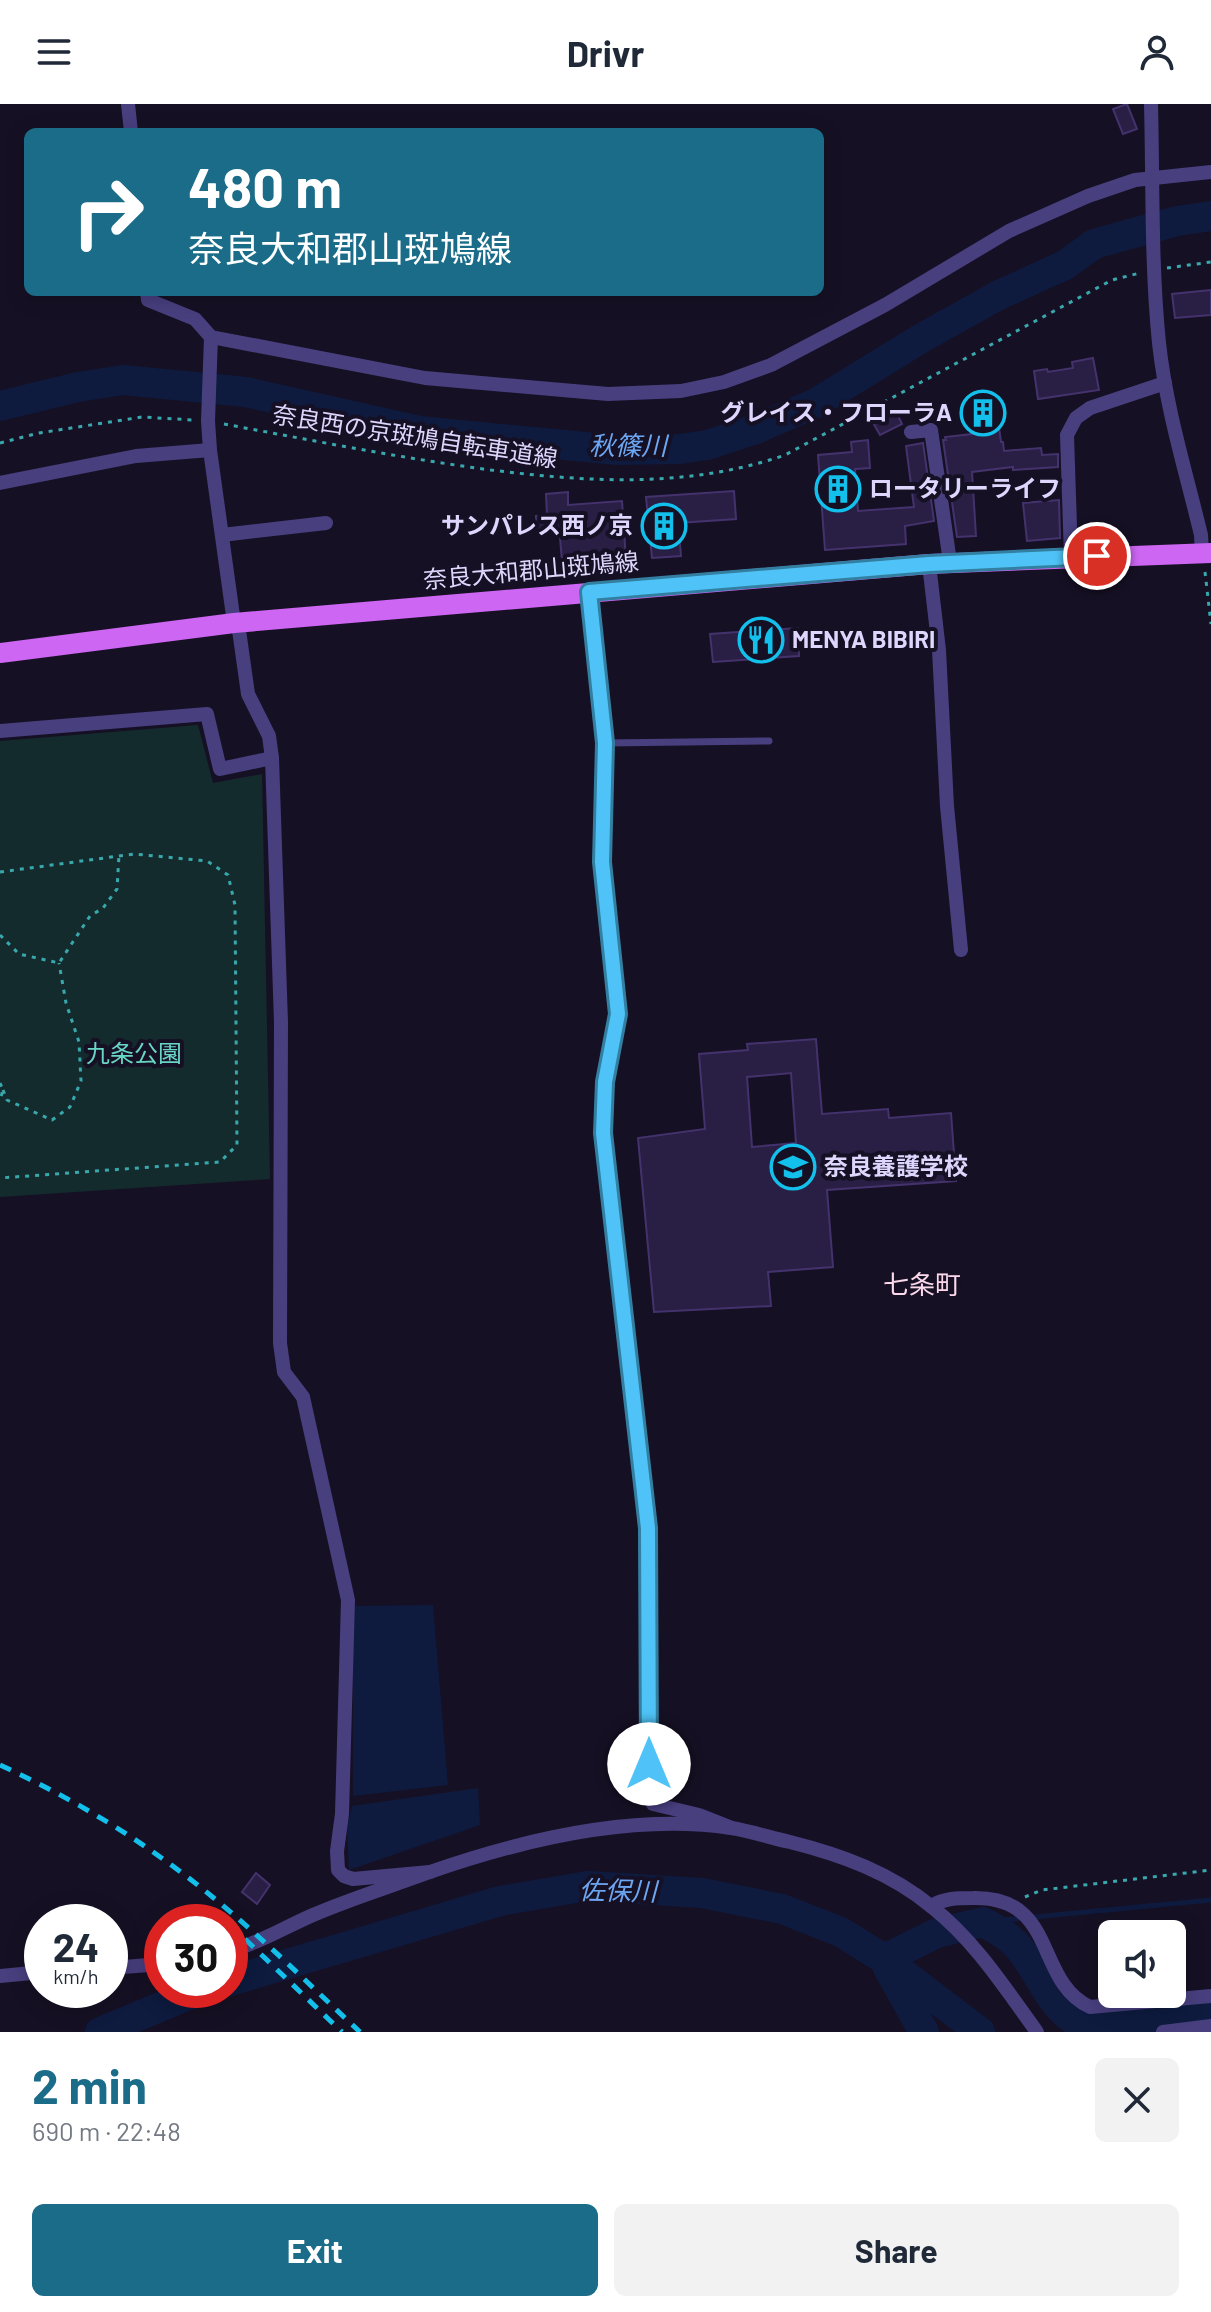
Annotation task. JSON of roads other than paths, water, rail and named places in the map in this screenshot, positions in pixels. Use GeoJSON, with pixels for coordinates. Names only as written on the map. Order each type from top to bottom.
{"type":"FeatureCollection","features":[{"type":"Feature","properties":{"kind":"main road","name":"奈良大和郡山斑鳩線"},"geometry":{"type":"LineString","coordinates":[[0,653],[236,623],[950,562],[1206,553]]}},
{"type":"Feature","properties":{"kind":"street"},"geometry":{"type":"LineString","coordinates":[[128,104],[131,128]]}},
{"type":"Feature","properties":{"kind":"street"},"geometry":{"type":"LineString","coordinates":[[1151,104],[1154,270],[1165,383],[1206,553]]}},
{"type":"Feature","properties":{"kind":"street"},"geometry":{"type":"LineString","coordinates":[[211,343],[425,378],[608,394],[681,391],[724,382],[771,365],[885,305],[1009,231],[1088,196],[1135,180],[1153,186],[1211,172]]}},
{"type":"Feature","properties":{"kind":"street"},"geometry":{"type":"LineString","coordinates":[[148,296],[148,300],[195,319],[211,343],[208,421],[222,535],[248,694],[269,736],[272,758],[281,1022],[280,1343],[284,1372],[303,1397],[348,1600],[338,1870],[353,1879],[430,1872]]}},
{"type":"Feature","properties":{"kind":"street"},"geometry":{"type":"LineString","coordinates":[[1071,557],[1067,435],[1076,418],[1090,408],[1165,383]]}},
{"type":"Feature","properties":{"kind":"street"},"geometry":{"type":"LineString","coordinates":[[911,432],[931,430],[946,423]]}},
{"type":"Feature","properties":{"kind":"street"},"geometry":{"type":"LineString","coordinates":[[931,430],[950,562]]}},
{"type":"Feature","properties":{"kind":"street"},"geometry":{"type":"LineString","coordinates":[[0,483],[136,456],[210,450]]}},
{"type":"Feature","properties":{"kind":"street"},"geometry":{"type":"LineString","coordinates":[[222,535],[326,523]]}},
{"type":"Feature","properties":{"kind":"street"},"geometry":{"type":"LineString","coordinates":[[929,564],[939,650],[947,806],[961,950]]}},
{"type":"Feature","properties":{"kind":"street"},"geometry":{"type":"LineString","coordinates":[[589,592],[605,743],[602,862],[618,1014],[605,1082],[603,1133],[648,1528],[649,1793],[653,1804],[699,1815],[732,1828],[835,1853],[888,1877],[936,1910],[966,1937],[1037,2032]]}},
{"type":"Feature","properties":{"kind":"street"},"geometry":{"type":"LineString","coordinates":[[0,731],[207,714],[220,769],[272,758]]}},
{"type":"Feature","properties":{"kind":"street"},"geometry":{"type":"LineString","coordinates":[[248,1946],[312,1915],[430,1872],[496,1852],[604,1828],[701,1825],[732,1828]]}},
{"type":"Feature","properties":{"kind":"street"},"geometry":{"type":"LineString","coordinates":[[936,1910],[943,1899],[991,1897],[1010,1902],[1035,1927],[1063,1985],[1080,2003],[1090,2007],[1211,1996]]}},
{"type":"Feature","properties":{"kind":"street"},"geometry":{"type":"LineString","coordinates":[[0,1976],[24,1974]]}},
{"type":"Feature","properties":{"kind":"street"},"geometry":{"type":"LineString","coordinates":[[1163,2032],[1211,2026]]}},
{"type":"Feature","properties":{"kind":"lane"},"geometry":{"type":"LineString","coordinates":[[605,743],[769,741]]}},
{"type":"Feature","properties":{"kind":"water"},"geometry":{"type":"Polygon","coordinates":[[[433,1605],[448,1785],[353,1796],[353,1606],[433,1605]]]}},
{"type":"Feature","properties":{"kind":"water"},"geometry":{"type":"Polygon","coordinates":[[[478,1788],[480,1825],[349,1870],[347,1827],[352,1806],[478,1788]]]}},
{"type":"Feature","properties":{"kind":"waterway","name":"秋篠川"},"geometry":{"type":"LineString","coordinates":[[0,406],[78,387],[123,380],[246,392],[419,431],[617,450],[680,449],[707,445],[756,429],[816,403],[920,339],[999,295],[1065,265],[1094,244],[1177,221],[1211,216]]}},
{"type":"Feature","properties":{"kind":"waterway","name":"佐保川"},"geometry":{"type":"LineString","coordinates":[[248,1976],[500,1901],[587,1886],[702,1893],[782,1909],[841,1932],[884,1959],[980,2032]]}},
{"type":"Feature","properties":{"kind":"waterway"},"geometry":{"type":"LineString","coordinates":[[983,1922],[1211,1900]]}},
{"type":"Feature","properties":{"kind":"waterway"},"geometry":{"type":"LineString","coordinates":[[884,1959],[937,1933],[983,1922],[1007,1936],[1020,1950],[1064,2012],[1090,2027],[1211,2015]]}},
{"type":"Feature","properties":{"kind":"waterway"},"geometry":{"type":"LineString","coordinates":[[888,1968],[924,2032]]}},
{"type":"Feature","properties":{"kind":"waterway","name":"佐保川"},"geometry":{"type":"LineString","coordinates":[[100,2032],[158,2008]]}},
{"type":"Feature","properties":{"kind":"railway"},"geometry":{"type":"LineString","coordinates":[[0,1765],[92,1813],[178,1870],[249,1928],[360,2032]]}},
{"type":"Feature","properties":{"kind":"railway"},"geometry":{"type":"LineString","coordinates":[[248,1942],[342,2032]]}},
{"type":"Feature","properties":{"kind":"place","name":"グレイス・フローラA"},"geometry":{"type":"Point","coordinates":[983,413]}},
{"type":"Feature","properties":{"kind":"place","name":"ロータリーライフ"},"geometry":{"type":"Point","coordinates":[838,489]}},
{"type":"Feature","properties":{"kind":"place","name":"サンパレス西ノ京"},"geometry":{"type":"Point","coordinates":[664,526]}},
{"type":"Feature","properties":{"kind":"place","name":"MENYA BIBIRI"},"geometry":{"type":"Point","coordinates":[761,640]}},
{"type":"Feature","properties":{"kind":"place","name":"奈良養護学校"},"geometry":{"type":"Point","coordinates":[793,1167]}},
{"type":"Feature","properties":{"kind":"district","name":"七条町"},"geometry":{"type":"Point","coordinates":[922,1285]}},
{"type":"Feature","properties":{"kind":"park label","name":"九条公園"},"geometry":{"type":"Point","coordinates":[134,1054]}}]}
